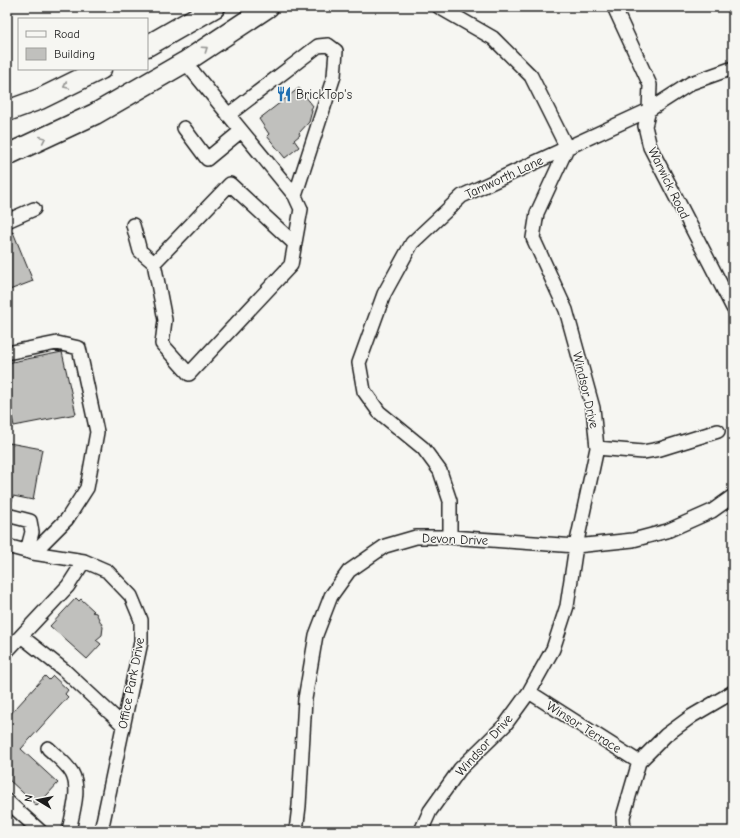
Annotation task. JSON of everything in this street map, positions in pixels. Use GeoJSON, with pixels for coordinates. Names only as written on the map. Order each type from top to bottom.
{"type":"FeatureCollection","features":[{"type":"Feature","properties":{"kind":"highway"},"geometry":{"type":"LineString","coordinates":[[148,45],[215,7]]}},
{"type":"Feature","properties":{"kind":"highway"},"geometry":{"type":"LineString","coordinates":[[7,155],[95,114],[185,62],[268,7]]}},
{"type":"Feature","properties":{"kind":"highway"},"geometry":{"type":"LineString","coordinates":[[7,111],[40,99],[99,70]]}},
{"type":"Feature","properties":{"kind":"street"},"geometry":{"type":"LineString","coordinates":[[439,7],[493,38],[531,76],[567,148],[649,110],[691,83],[733,68]]}},
{"type":"Feature","properties":{"kind":"street","name":"Warwick Road"},"geometry":{"type":"LineString","coordinates":[[614,7],[650,85],[649,110],[645,126],[650,147],[733,308]]}},
{"type":"Feature","properties":{"kind":"street"},"geometry":{"type":"LineString","coordinates":[[228,114],[318,46],[328,45],[336,51],[334,76],[295,196]]}},
{"type":"Feature","properties":{"kind":"street"},"geometry":{"type":"LineString","coordinates":[[133,225],[140,251],[154,263],[164,320],[162,344],[189,374],[291,265],[300,209],[295,196],[185,62]]}},
{"type":"Feature","properties":{"kind":"street"},"geometry":{"type":"LineString","coordinates":[[184,128],[207,159],[241,131]]}},
{"type":"Feature","properties":{"kind":"street","name":"Windsor Drive"},"geometry":{"type":"LineString","coordinates":[[421,831],[430,811],[460,768],[505,725],[529,692],[553,649],[567,606],[576,546],[597,448],[593,408],[566,310],[533,238],[537,212],[567,148]]}},
{"type":"Feature","properties":{"kind":"street","name":"Tamworth Lane"},"geometry":{"type":"LineString","coordinates":[[450,537],[450,501],[440,472],[422,448],[379,412],[364,391],[359,363],[384,294],[412,243],[462,196],[567,148]]}},
{"type":"Feature","properties":{"kind":"street"},"geometry":{"type":"LineString","coordinates":[[154,263],[230,184],[294,244]]}},
{"type":"Feature","properties":{"kind":"street"},"geometry":{"type":"LineString","coordinates":[[7,221],[34,210]]}},
{"type":"Feature","properties":{"kind":"street"},"geometry":{"type":"LineString","coordinates":[[7,353],[56,344],[79,348],[97,432],[87,488],[67,520],[30,552]]}},
{"type":"Feature","properties":{"kind":"street"},"geometry":{"type":"LineString","coordinates":[[597,448],[643,452],[660,449],[718,431]]}},
{"type":"Feature","properties":{"kind":"street","name":"Devon Drive"},"geometry":{"type":"LineString","coordinates":[[296,831],[299,806],[304,699],[316,635],[331,596],[349,571],[385,546],[416,537],[450,537],[576,546],[633,540],[666,531],[712,511],[733,496]]}},
{"type":"Feature","properties":{"kind":"street"},"geometry":{"type":"LineString","coordinates":[[7,515],[30,521],[32,532],[30,552]]}},
{"type":"Feature","properties":{"kind":"street","name":"Office Park Drive"},"geometry":{"type":"LineString","coordinates":[[7,546],[30,552],[84,561],[107,571],[131,596],[141,620],[141,642],[101,831]]}},
{"type":"Feature","properties":{"kind":"street"},"geometry":{"type":"LineString","coordinates":[[7,651],[68,586],[84,561]]}},
{"type":"Feature","properties":{"kind":"street"},"geometry":{"type":"LineString","coordinates":[[21,636],[64,670],[124,725]]}},
{"type":"Feature","properties":{"kind":"street","name":"Winsor Terrace"},"geometry":{"type":"LineString","coordinates":[[529,692],[640,762]]}},
{"type":"Feature","properties":{"kind":"street"},"geometry":{"type":"LineString","coordinates":[[624,831],[624,817],[640,762],[666,735],[692,716],[733,692]]}},
{"type":"Feature","properties":{"kind":"street"},"geometry":{"type":"LineString","coordinates":[[48,748],[70,770],[74,779],[76,794],[69,831]]}},
{"type":"Feature","properties":{"kind":"street"},"geometry":{"type":"LineString","coordinates":[[7,801],[40,831]]}},
{"type":"Feature","properties":{"kind":"building"},"geometry":{"type":"Polygon","coordinates":[[[299,88],[313,106],[311,109],[312,111],[309,122],[299,133],[300,135],[294,140],[299,147],[285,158],[267,136],[269,134],[259,119],[299,88]]]}},
{"type":"Feature","properties":{"kind":"building"},"geometry":{"type":"Polygon","coordinates":[[[13,232],[33,281],[7,291],[7,234],[13,232]]]}},
{"type":"Feature","properties":{"kind":"building"},"geometry":{"type":"Polygon","coordinates":[[[62,352],[76,414],[14,426],[7,393],[7,363],[62,352]]]}},
{"type":"Feature","properties":{"kind":"building"},"geometry":{"type":"Polygon","coordinates":[[[9,443],[42,449],[33,500],[13,496],[12,501],[7,500],[7,453],[9,443]]]}},
{"type":"Feature","properties":{"kind":"building"},"geometry":{"type":"Polygon","coordinates":[[[76,598],[79,601],[81,599],[94,611],[92,612],[96,613],[103,627],[102,635],[96,640],[101,644],[87,659],[50,626],[76,598]]]}},
{"type":"Feature","properties":{"kind":"building"},"geometry":{"type":"Polygon","coordinates":[[[45,676],[49,680],[53,676],[68,690],[65,694],[68,697],[21,749],[58,783],[37,806],[7,778],[7,718],[45,676]]]}},
{"type":"Feature","properties":{"kind":"place","name":"BrickTop's"},"geometry":{"type":"Point","coordinates":[284,94]}}]}
